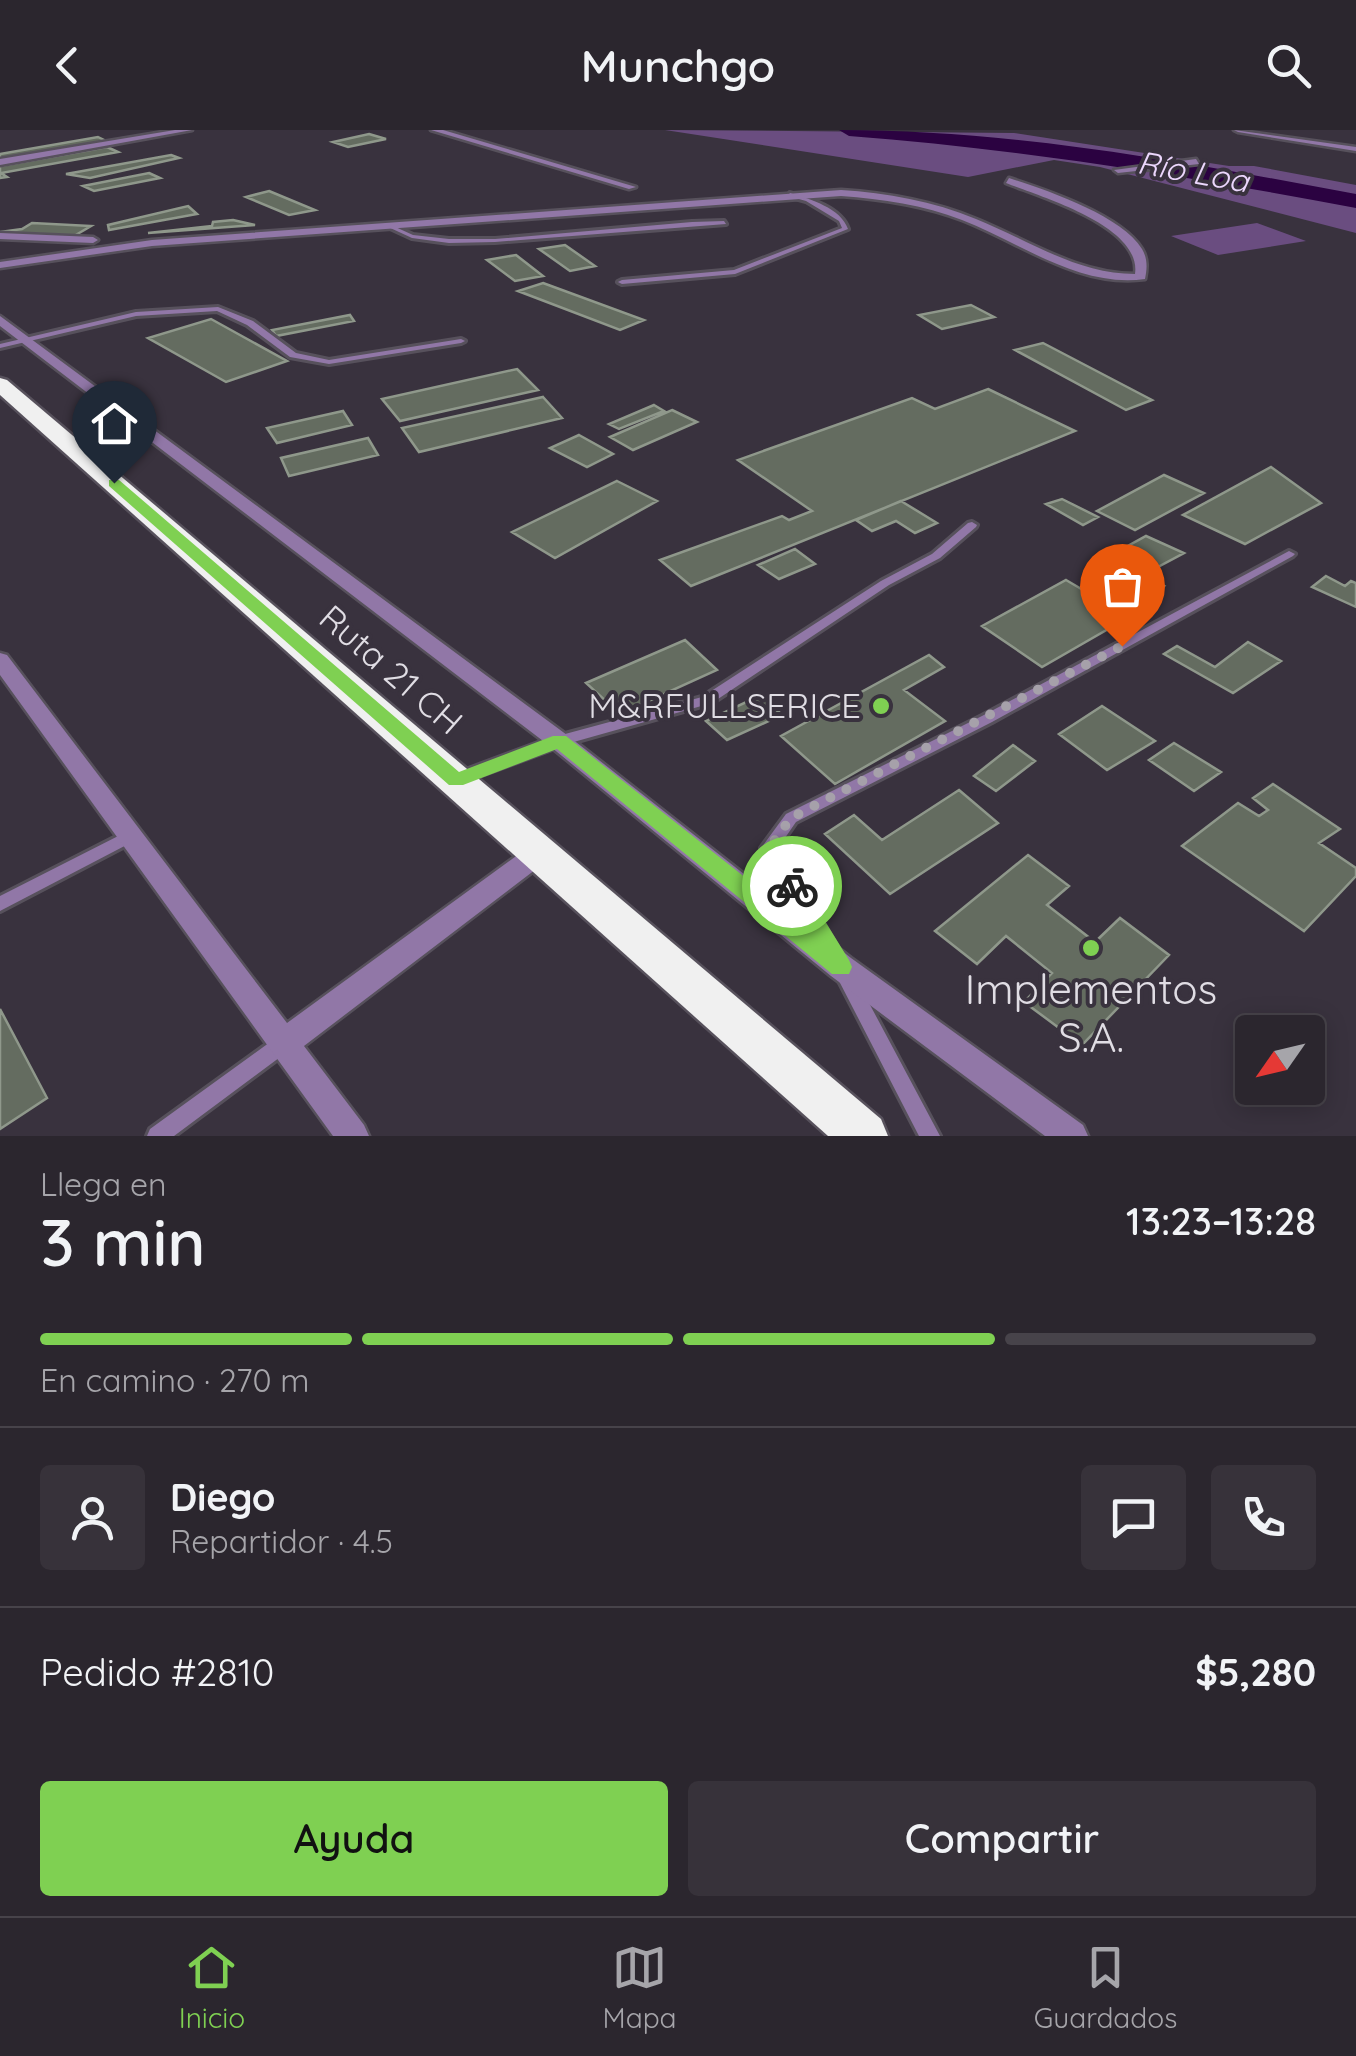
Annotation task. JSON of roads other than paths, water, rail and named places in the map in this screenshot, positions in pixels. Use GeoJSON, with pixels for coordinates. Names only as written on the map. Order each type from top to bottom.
{"type":"FeatureCollection","features":[{"type":"Feature","properties":{"kind":"highway","name":"Ruta 21 CH"},"geometry":{"type":"LineString","coordinates":[[0,384],[864,1136]]}},
{"type":"Feature","properties":{"kind":"street"},"geometry":{"type":"LineString","coordinates":[[0,162],[188,130]]}},
{"type":"Feature","properties":{"kind":"street"},"geometry":{"type":"LineString","coordinates":[[435,130],[632,187]]}},
{"type":"Feature","properties":{"kind":"street"},"geometry":{"type":"LineString","coordinates":[[1238,130],[1356,149]]}},
{"type":"Feature","properties":{"kind":"street"},"geometry":{"type":"LineString","coordinates":[[1118,170],[1196,162]]}},
{"type":"Feature","properties":{"kind":"street"},"geometry":{"type":"LineString","coordinates":[[0,265],[152,243],[788,195],[859,194],[951,212],[1104,276],[1140,278],[1142,263],[1135,249],[1108,222],[1009,181]]}},
{"type":"Feature","properties":{"kind":"street"},"geometry":{"type":"LineString","coordinates":[[0,236],[152,243]]}},
{"type":"Feature","properties":{"kind":"street"},"geometry":{"type":"LineString","coordinates":[[0,320],[559,741],[840,967],[1072,1136]]}},
{"type":"Feature","properties":{"kind":"street"},"geometry":{"type":"LineString","coordinates":[[0,660],[354,1136]]}},
{"type":"Feature","properties":{"kind":"street"},"geometry":{"type":"LineString","coordinates":[[284,1043],[539,853]]}},
{"type":"Feature","properties":{"kind":"lane"},"geometry":{"type":"LineString","coordinates":[[622,282],[735,272],[845,229],[842,220],[808,200],[788,195]]}},
{"type":"Feature","properties":{"kind":"lane"},"geometry":{"type":"LineString","coordinates":[[389,226],[396,233],[431,242],[492,242],[637,226],[724,223]]}},
{"type":"Feature","properties":{"kind":"lane"},"geometry":{"type":"LineString","coordinates":[[0,346],[136,314],[218,309],[250,323],[292,355],[330,362],[461,341]]}},
{"type":"Feature","properties":{"kind":"lane"},"geometry":{"type":"LineString","coordinates":[[456,780],[559,741],[707,700],[885,583],[936,556],[972,526]]}},
{"type":"Feature","properties":{"kind":"lane"},"geometry":{"type":"LineString","coordinates":[[930,1136],[840,967],[769,848],[791,818],[988,719],[1289,554]]}},
{"type":"Feature","properties":{"kind":"lane"},"geometry":{"type":"LineString","coordinates":[[0,904],[130,836]]}},
{"type":"Feature","properties":{"kind":"lane"},"geometry":{"type":"LineString","coordinates":[[157,1136],[284,1043]]}},
{"type":"Feature","properties":{"kind":"waterway","name":"Río Loa"},"geometry":{"type":"LineString","coordinates":[[849,130],[980,140],[1159,164],[1356,201]]}},
{"type":"Feature","properties":{"kind":"place","name":"M&RFULLSERICE"},"geometry":{"type":"Point","coordinates":[881,706]}},
{"type":"Feature","properties":{"kind":"place","name":"Implementos S.A."},"geometry":{"type":"Point","coordinates":[1091,948]}}]}
